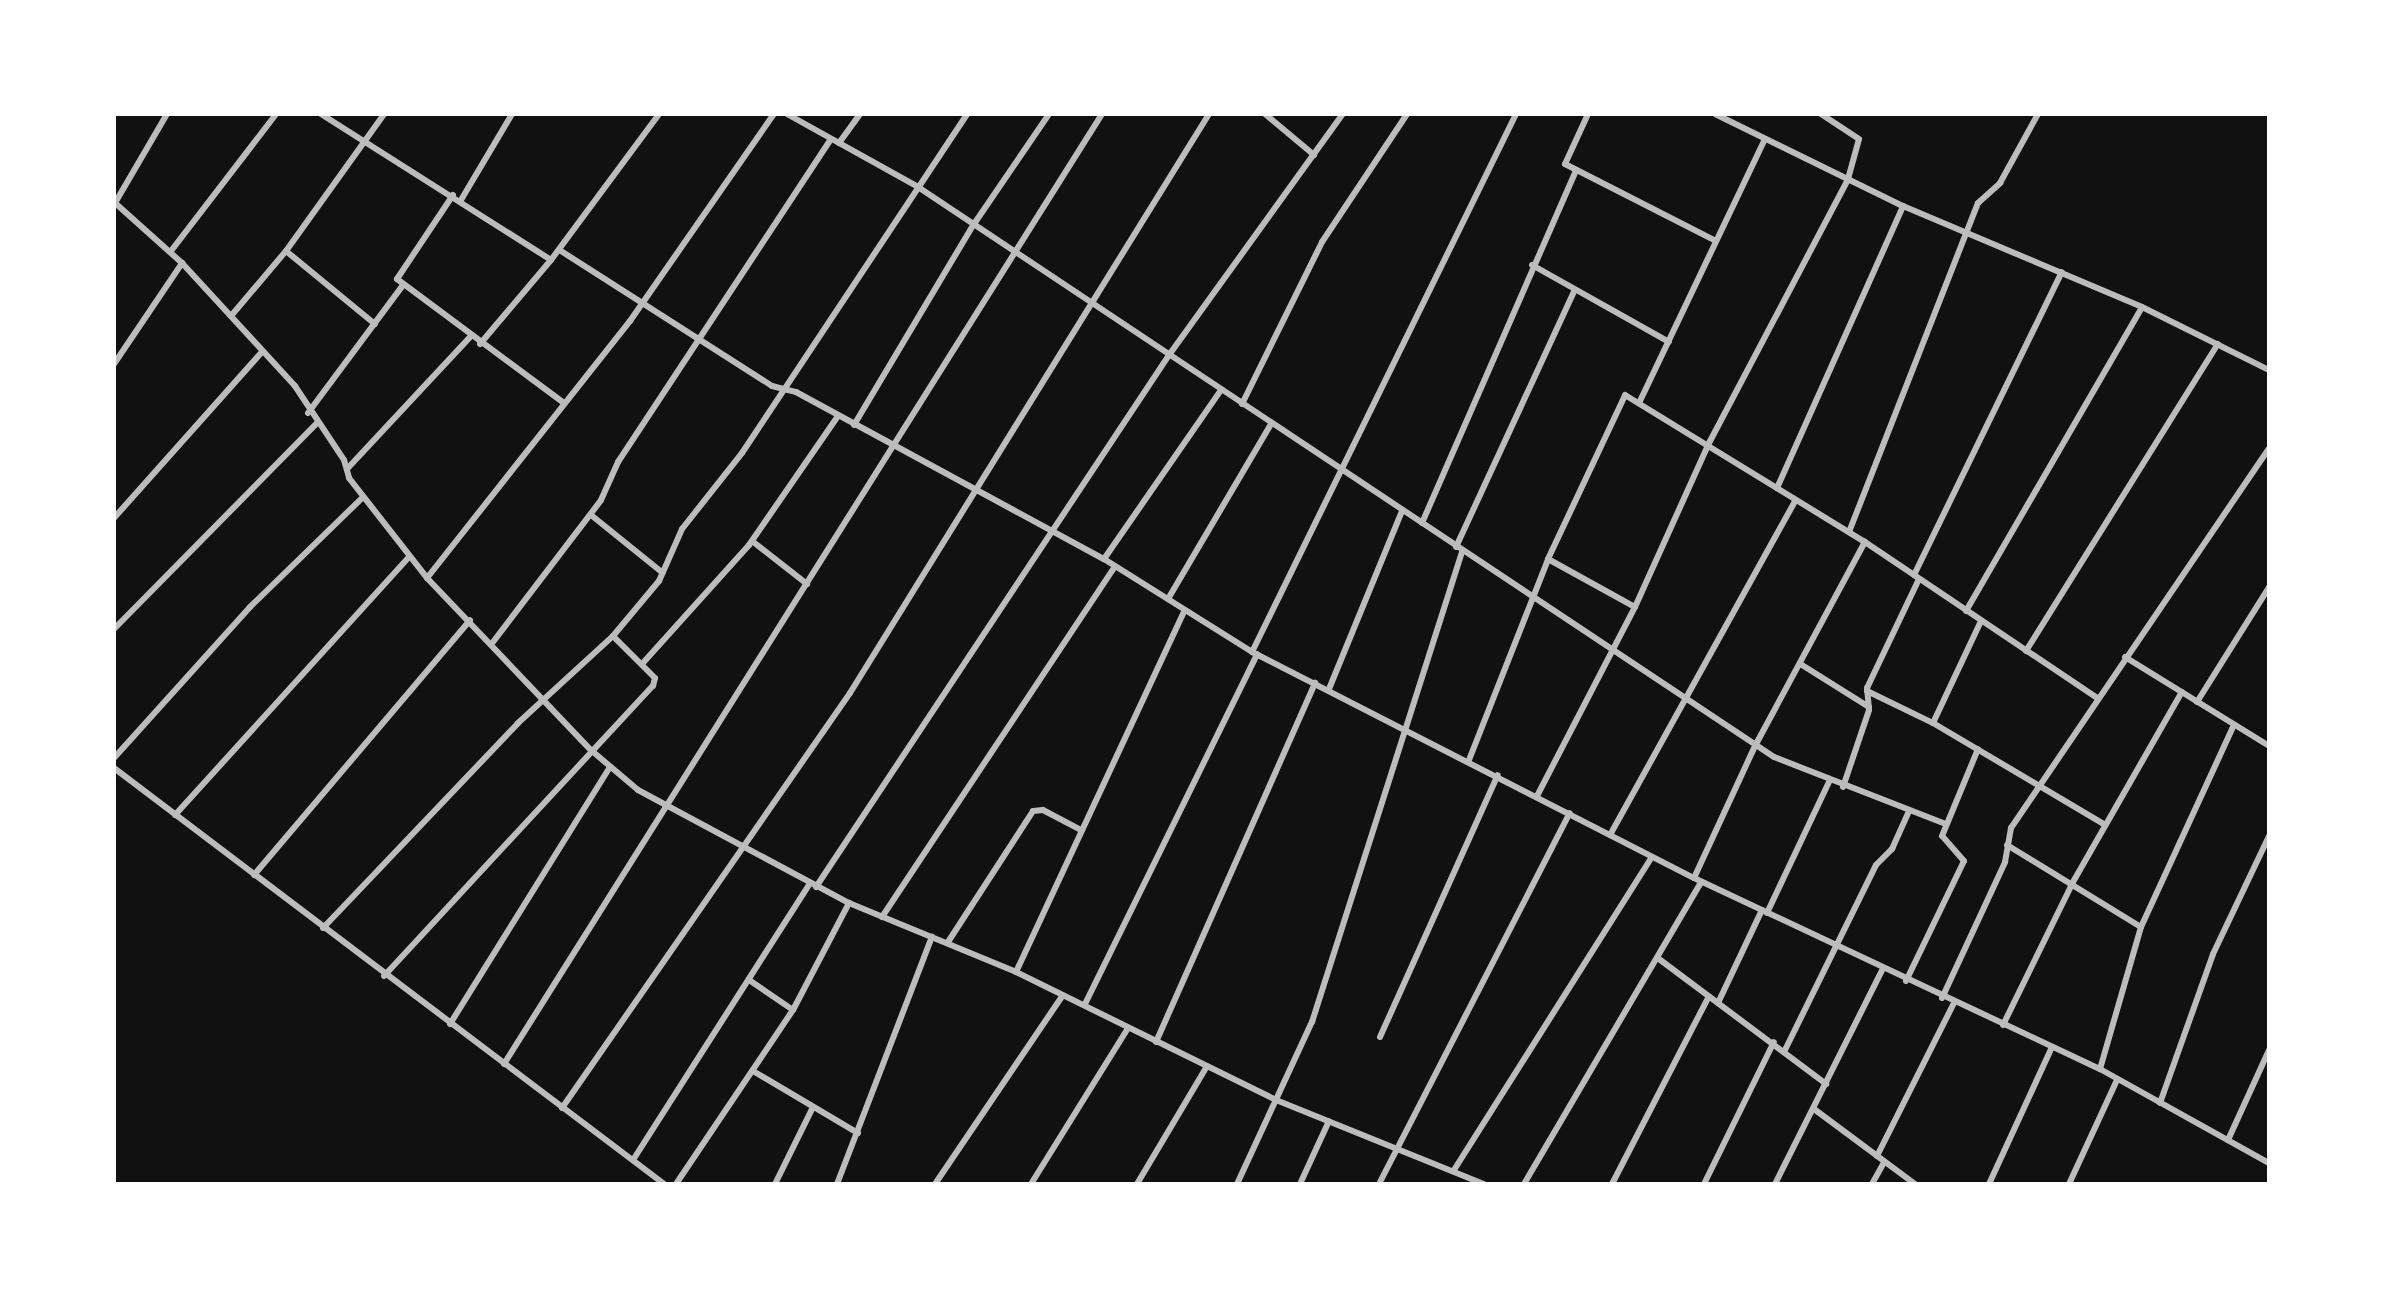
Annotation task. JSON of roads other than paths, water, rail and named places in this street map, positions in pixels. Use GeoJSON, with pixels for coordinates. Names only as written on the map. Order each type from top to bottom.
{"type":"FeatureCollection","features":[{"type":"Feature","properties":{"kind":"street"},"geometry":{"type":"LineString","coordinates":[[167,114],[115,202],[171,251],[295,386],[308,413],[363,497],[409,557],[610,767],[667,805],[849,903],[1016,972],[1276,1100],[1484,1184]]}},
{"type":"Feature","properties":{"kind":"street"},"geometry":{"type":"LineString","coordinates":[[171,251],[276,114]]}},
{"type":"Feature","properties":{"kind":"street"},"geometry":{"type":"LineString","coordinates":[[321,114],[367,139],[551,260]]}},
{"type":"Feature","properties":{"kind":"street"},"geometry":{"type":"LineString","coordinates":[[231,316],[286,251],[384,114]]}},
{"type":"Feature","properties":{"kind":"street"},"geometry":{"type":"LineString","coordinates":[[461,200],[512,114]]}},
{"type":"Feature","properties":{"kind":"street"},"geometry":{"type":"LineString","coordinates":[[480,344],[561,251],[659,114]]}},
{"type":"Feature","properties":{"kind":"street"},"geometry":{"type":"LineString","coordinates":[[427,578],[642,303],[774,114]]}},
{"type":"Feature","properties":{"kind":"street"},"geometry":{"type":"LineString","coordinates":[[787,114],[918,187],[1755,746],[1829,782],[1946,824]]}},
{"type":"Feature","properties":{"kind":"street"},"geometry":{"type":"LineString","coordinates":[[839,143],[860,114]]}},
{"type":"Feature","properties":{"kind":"street"},"geometry":{"type":"LineString","coordinates":[[323,928],[545,697],[613,636],[663,573],[682,529],[710,498],[967,114]]}},
{"type":"Feature","properties":{"kind":"street"},"geometry":{"type":"LineString","coordinates":[[854,425],[974,224],[1049,114]]}},
{"type":"Feature","properties":{"kind":"street"},"geometry":{"type":"LineString","coordinates":[[504,1064],[897,447],[1102,114]]}},
{"type":"Feature","properties":{"kind":"street"},"geometry":{"type":"LineString","coordinates":[[562,1108],[742,844],[850,693],[1209,114]]}},
{"type":"Feature","properties":{"kind":"street"},"geometry":{"type":"LineString","coordinates":[[1265,114],[1314,155]]}},
{"type":"Feature","properties":{"kind":"street"},"geometry":{"type":"LineString","coordinates":[[1274,121],[1279,114]]}},
{"type":"Feature","properties":{"kind":"street"},"geometry":{"type":"LineString","coordinates":[[633,1160],[749,980],[1169,355],[1343,114]]}},
{"type":"Feature","properties":{"kind":"street"},"geometry":{"type":"LineString","coordinates":[[1242,404],[1322,242],[1407,114]]}},
{"type":"Feature","properties":{"kind":"street"},"geometry":{"type":"LineString","coordinates":[[1085,1004],[1255,653],[1340,469],[1516,114]]}},
{"type":"Feature","properties":{"kind":"street"},"geometry":{"type":"LineString","coordinates":[[1588,114],[1565,164],[1714,240]]}},
{"type":"Feature","properties":{"kind":"street"},"geometry":{"type":"LineString","coordinates":[[1715,114],[1903,206],[2142,307],[2269,370]]}},
{"type":"Feature","properties":{"kind":"street"},"geometry":{"type":"LineString","coordinates":[[1537,796],[1635,607],[1708,445],[1848,179],[1859,139],[1821,114]]}},
{"type":"Feature","properties":{"kind":"street"},"geometry":{"type":"LineString","coordinates":[[1849,532],[1970,234],[1978,203],[2000,183],[2038,114]]}},
{"type":"Feature","properties":{"kind":"street"},"geometry":{"type":"LineString","coordinates":[[1640,401],[1714,240],[1765,139]]}},
{"type":"Feature","properties":{"kind":"street"},"geometry":{"type":"LineString","coordinates":[[493,642],[591,515],[618,462],[830,140]]}},
{"type":"Feature","properties":{"kind":"street"},"geometry":{"type":"LineString","coordinates":[[1422,523],[1576,170]]}},
{"type":"Feature","properties":{"kind":"street"},"geometry":{"type":"LineString","coordinates":[[453,195],[396,277],[470,337],[564,403]]}},
{"type":"Feature","properties":{"kind":"street"},"geometry":{"type":"LineString","coordinates":[[1777,488],[1903,206]]}},
{"type":"Feature","properties":{"kind":"street"},"geometry":{"type":"LineString","coordinates":[[286,251],[375,324]]}},
{"type":"Feature","properties":{"kind":"street"},"geometry":{"type":"LineString","coordinates":[[561,251],[699,341],[1049,533],[1104,559],[1255,653],[1406,727],[1697,880],[1882,970],[2100,1069],[2269,1163]]}},
{"type":"Feature","properties":{"kind":"street"},"geometry":{"type":"LineString","coordinates":[[114,364],[182,263]]}},
{"type":"Feature","properties":{"kind":"street"},"geometry":{"type":"LineString","coordinates":[[1532,265],[1669,342]]}},
{"type":"Feature","properties":{"kind":"street"},"geometry":{"type":"LineString","coordinates":[[1843,787],[1869,707],[1867,691],[1916,577],[2062,272]]}},
{"type":"Feature","properties":{"kind":"street"},"geometry":{"type":"LineString","coordinates":[[308,413],[403,285]]}},
{"type":"Feature","properties":{"kind":"street"},"geometry":{"type":"LineString","coordinates":[[1237,1184],[1312,1022],[1459,549],[1575,290]]}},
{"type":"Feature","properties":{"kind":"street"},"geometry":{"type":"LineString","coordinates":[[1966,611],[2142,307]]}},
{"type":"Feature","properties":{"kind":"street"},"geometry":{"type":"LineString","coordinates":[[346,469],[470,337]]}},
{"type":"Feature","properties":{"kind":"street"},"geometry":{"type":"LineString","coordinates":[[2026,651],[2218,344]]}},
{"type":"Feature","properties":{"kind":"street"},"geometry":{"type":"LineString","coordinates":[[114,518],[262,352]]}},
{"type":"Feature","properties":{"kind":"street"},"geometry":{"type":"LineString","coordinates":[[1104,559],[1221,390]]}},
{"type":"Feature","properties":{"kind":"street"},"geometry":{"type":"LineString","coordinates":[[1469,760],[1548,559],[1622,399],[1640,401],[1865,542],[2096,697]]}},
{"type":"Feature","properties":{"kind":"street"},"geometry":{"type":"LineString","coordinates":[[642,664],[752,541],[838,416]]}},
{"type":"Feature","properties":{"kind":"street"},"geometry":{"type":"LineString","coordinates":[[114,629],[317,423]]}},
{"type":"Feature","properties":{"kind":"street"},"geometry":{"type":"LineString","coordinates":[[1168,599],[1271,424]]}},
{"type":"Feature","properties":{"kind":"street"},"geometry":{"type":"LineString","coordinates":[[1942,998],[2005,862],[2007,845],[2037,784],[2269,449]]}},
{"type":"Feature","properties":{"kind":"street"},"geometry":{"type":"LineString","coordinates":[[114,758],[250,607],[363,497]]}},
{"type":"Feature","properties":{"kind":"street"},"geometry":{"type":"LineString","coordinates":[[1610,835],[1796,500]]}},
{"type":"Feature","properties":{"kind":"street"},"geometry":{"type":"LineString","coordinates":[[1329,689],[1402,511]]}},
{"type":"Feature","properties":{"kind":"street"},"geometry":{"type":"LineString","coordinates":[[591,515],[663,573]]}},
{"type":"Feature","properties":{"kind":"street"},"geometry":{"type":"LineString","coordinates":[[752,541],[807,584]]}},
{"type":"Feature","properties":{"kind":"street"},"geometry":{"type":"LineString","coordinates":[[1524,1184],[1659,959],[1755,746],[1802,665],[1865,542]]}},
{"type":"Feature","properties":{"kind":"street"},"geometry":{"type":"LineString","coordinates":[[175,815],[409,557]]}},
{"type":"Feature","properties":{"kind":"street"},"geometry":{"type":"LineString","coordinates":[[1548,559],[1635,607]]}},
{"type":"Feature","properties":{"kind":"street"},"geometry":{"type":"LineString","coordinates":[[882,917],[1115,566]]}},
{"type":"Feature","properties":{"kind":"street"},"geometry":{"type":"LineString","coordinates":[[2197,702],[2269,587]]}},
{"type":"Feature","properties":{"kind":"street"},"geometry":{"type":"LineString","coordinates":[[1016,972],[1079,829],[1184,611]]}},
{"type":"Feature","properties":{"kind":"street"},"geometry":{"type":"LineString","coordinates":[[254,875],[470,620]]}},
{"type":"Feature","properties":{"kind":"street"},"geometry":{"type":"LineString","coordinates":[[1933,723],[1981,621]]}},
{"type":"Feature","properties":{"kind":"street"},"geometry":{"type":"LineString","coordinates":[[384,976],[656,683],[642,664],[613,636]]}},
{"type":"Feature","properties":{"kind":"street"},"geometry":{"type":"LineString","coordinates":[[2125,657],[2234,725],[2268,742]]}},
{"type":"Feature","properties":{"kind":"street"},"geometry":{"type":"LineString","coordinates":[[1802,665],[1869,707]]}},
{"type":"Feature","properties":{"kind":"street"},"geometry":{"type":"LineString","coordinates":[[1156,1042],[1315,683]]}},
{"type":"Feature","properties":{"kind":"street"},"geometry":{"type":"LineString","coordinates":[[1867,691],[1933,723],[2104,824]]}},
{"type":"Feature","properties":{"kind":"street"},"geometry":{"type":"LineString","coordinates":[[2003,1025],[2104,824],[2182,692]]}},
{"type":"Feature","properties":{"kind":"street"},"geometry":{"type":"LineString","coordinates":[[2100,1069],[2141,927],[2234,725]]}},
{"type":"Feature","properties":{"kind":"street"},"geometry":{"type":"LineString","coordinates":[[1906,981],[1964,861],[1942,836],[1978,749]]}},
{"type":"Feature","properties":{"kind":"street"},"geometry":{"type":"LineString","coordinates":[[450,1024],[610,767]]}},
{"type":"Feature","properties":{"kind":"street"},"geometry":{"type":"LineString","coordinates":[[114,768],[384,976],[664,1184]]}},
{"type":"Feature","properties":{"kind":"street"},"geometry":{"type":"LineString","coordinates":[[1380,1037],[1498,775]]}},
{"type":"Feature","properties":{"kind":"street"},"geometry":{"type":"LineString","coordinates":[[1718,1003],[1829,782]]}},
{"type":"Feature","properties":{"kind":"street"},"geometry":{"type":"LineString","coordinates":[[948,942],[1033,811],[1043,810],[1079,829]]}},
{"type":"Feature","properties":{"kind":"street"},"geometry":{"type":"LineString","coordinates":[[1785,1050],[1834,947],[1909,811]]}},
{"type":"Feature","properties":{"kind":"street"},"geometry":{"type":"LineString","coordinates":[[1379,1184],[1570,813]]}},
{"type":"Feature","properties":{"kind":"street"},"geometry":{"type":"LineString","coordinates":[[2160,1103],[2213,954],[2269,836]]}},
{"type":"Feature","properties":{"kind":"street"},"geometry":{"type":"LineString","coordinates":[[2007,845],[2073,882],[2141,927]]}},
{"type":"Feature","properties":{"kind":"street"},"geometry":{"type":"LineString","coordinates":[[1454,1170],[1652,857]]}},
{"type":"Feature","properties":{"kind":"street"},"geometry":{"type":"LineString","coordinates":[[676,1184],[793,1010],[849,903]]}},
{"type":"Feature","properties":{"kind":"street"},"geometry":{"type":"LineString","coordinates":[[837,1184],[932,937]]}},
{"type":"Feature","properties":{"kind":"street"},"geometry":{"type":"LineString","coordinates":[[1659,959],[1708,998],[1785,1050],[1826,1084]]}},
{"type":"Feature","properties":{"kind":"street"},"geometry":{"type":"LineString","coordinates":[[1775,1184],[1882,970]]}},
{"type":"Feature","properties":{"kind":"street"},"geometry":{"type":"LineString","coordinates":[[749,980],[793,1010]]}},
{"type":"Feature","properties":{"kind":"street"},"geometry":{"type":"LineString","coordinates":[[935,1184],[1063,995]]}},
{"type":"Feature","properties":{"kind":"street"},"geometry":{"type":"LineString","coordinates":[[1612,1184],[1708,998]]}},
{"type":"Feature","properties":{"kind":"street"},"geometry":{"type":"LineString","coordinates":[[1877,1156],[1954,1003]]}},
{"type":"Feature","properties":{"kind":"street"},"geometry":{"type":"LineString","coordinates":[[1031,1184],[1128,1028]]}},
{"type":"Feature","properties":{"kind":"street"},"geometry":{"type":"LineString","coordinates":[[1704,1184],[1774,1042]]}},
{"type":"Feature","properties":{"kind":"street"},"geometry":{"type":"LineString","coordinates":[[1989,1184],[2052,1047]]}},
{"type":"Feature","properties":{"kind":"street"},"geometry":{"type":"LineString","coordinates":[[2228,1140],[2269,1050]]}},
{"type":"Feature","properties":{"kind":"street"},"geometry":{"type":"LineString","coordinates":[[1137,1184],[1207,1066]]}},
{"type":"Feature","properties":{"kind":"street"},"geometry":{"type":"LineString","coordinates":[[753,1071],[812,1109],[858,1133]]}},
{"type":"Feature","properties":{"kind":"street"},"geometry":{"type":"LineString","coordinates":[[2069,1184],[2117,1080]]}},
{"type":"Feature","properties":{"kind":"street"},"geometry":{"type":"LineString","coordinates":[[775,1184],[812,1109]]}},
{"type":"Feature","properties":{"kind":"street"},"geometry":{"type":"LineString","coordinates":[[1814,1109],[1915,1184]]}},
{"type":"Feature","properties":{"kind":"street"},"geometry":{"type":"LineString","coordinates":[[1300,1184],[1329,1121]]}},
{"type":"Feature","properties":{"kind":"street"},"geometry":{"type":"LineString","coordinates":[[1872,1184],[1884,1162]]}}]}
